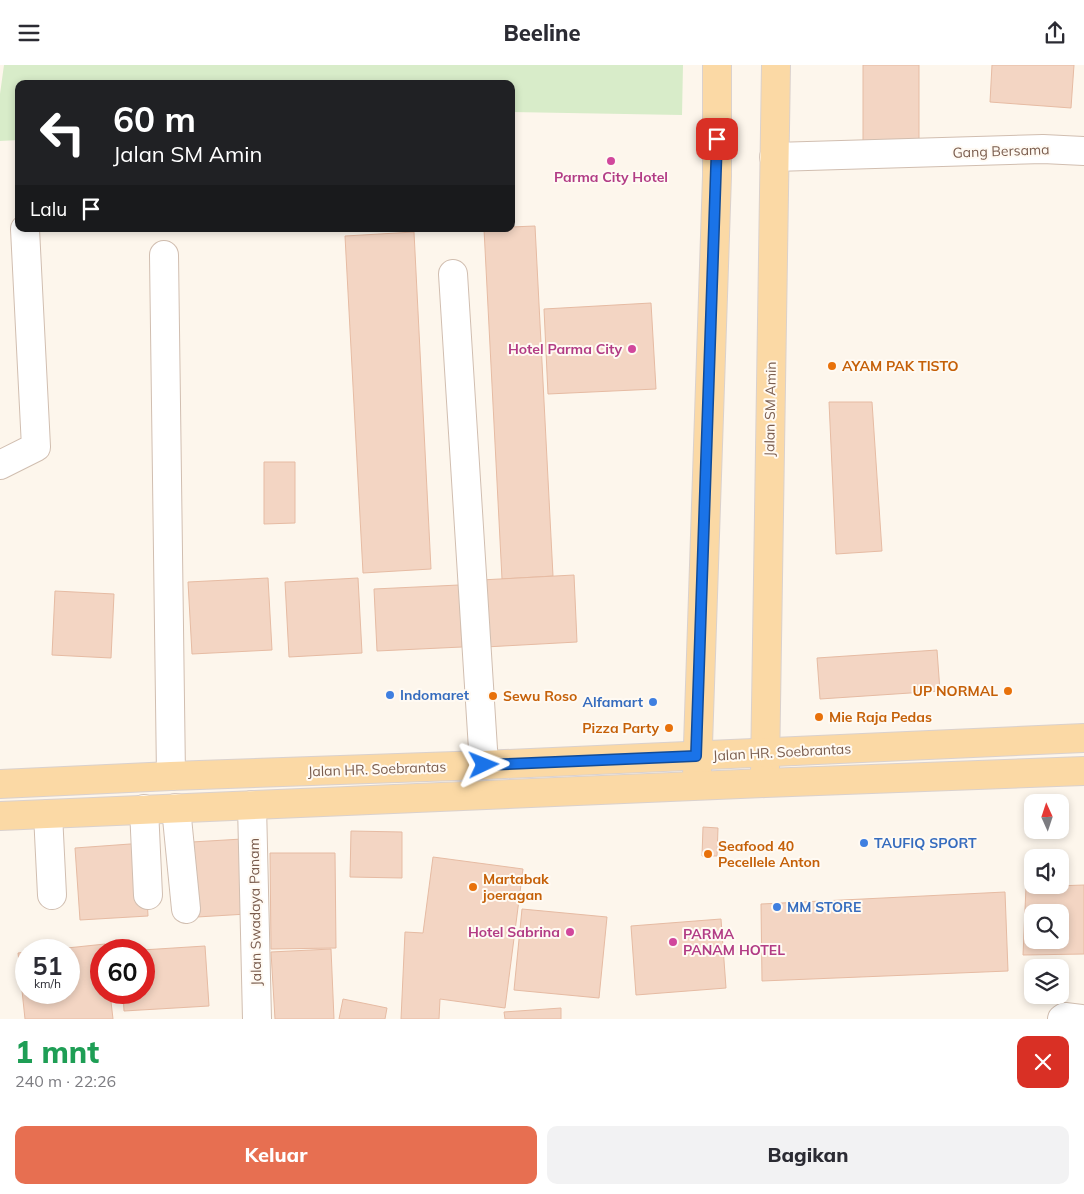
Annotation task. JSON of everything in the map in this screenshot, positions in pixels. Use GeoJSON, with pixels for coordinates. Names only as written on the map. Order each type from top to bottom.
{"type":"FeatureCollection","features":[{"type":"Feature","properties":{"kind":"main road"},"geometry":{"type":"LineString","coordinates":[[697,787],[696,756],[717,186],[717,65]]}},
{"type":"Feature","properties":{"kind":"main road","name":"Jalan SM Amin"},"geometry":{"type":"LineString","coordinates":[[765,783],[776,65]]}},
{"type":"Feature","properties":{"kind":"main road","name":"Jalan HR. Soebrantas"},"geometry":{"type":"LineString","coordinates":[[0,784],[484,765],[1084,738]]}},
{"type":"Feature","properties":{"kind":"main road"},"geometry":{"type":"LineString","coordinates":[[0,816],[1084,771]]}},
{"type":"Feature","properties":{"kind":"street","name":"Gang Bersama"},"geometry":{"type":"LineString","coordinates":[[774,157],[1043,149],[1084,151]]}},
{"type":"Feature","properties":{"kind":"street"},"geometry":{"type":"LineString","coordinates":[[0,465],[36,447],[25,232]]}},
{"type":"Feature","properties":{"kind":"street"},"geometry":{"type":"LineString","coordinates":[[164,255],[171,776]]}},
{"type":"Feature","properties":{"kind":"street"},"geometry":{"type":"LineString","coordinates":[[453,274],[484,765]]}},
{"type":"Feature","properties":{"kind":"street","name":"Jalan Swadaya Panam"},"geometry":{"type":"LineString","coordinates":[[252,805],[257,1019]]}},
{"type":"Feature","properties":{"kind":"street"},"geometry":{"type":"LineString","coordinates":[[176,808],[186,909]]}},
{"type":"Feature","properties":{"kind":"street"},"geometry":{"type":"LineString","coordinates":[[144,809],[148,895]]}},
{"type":"Feature","properties":{"kind":"street"},"geometry":{"type":"LineString","coordinates":[[48,813],[52,895]]}},
{"type":"Feature","properties":{"kind":"street"},"geometry":{"type":"LineString","coordinates":[[1062,1019],[1065,1017],[1081,1019]]}},
{"type":"Feature","properties":{"kind":"green space"},"geometry":{"type":"Polygon","coordinates":[[[4,65],[683,65],[682,115],[515,112],[515,80],[15,80],[15,140],[0,141],[0,94],[4,65]]]}},
{"type":"Feature","properties":{"kind":"building"},"geometry":{"type":"Polygon","coordinates":[[[863,65],[919,65],[919,142],[863,142],[863,65]]]}},
{"type":"Feature","properties":{"kind":"building"},"geometry":{"type":"Polygon","coordinates":[[[992,65],[1074,65],[1071,108],[990,102],[992,65]]]}},
{"type":"Feature","properties":{"kind":"building"},"geometry":{"type":"Polygon","coordinates":[[[535,226],[553,576],[502,579],[484,232],[515,232],[515,227],[535,226]]]}},
{"type":"Feature","properties":{"kind":"building"},"geometry":{"type":"Polygon","coordinates":[[[414,232],[431,569],[363,573],[345,236],[414,232]]]}},
{"type":"Feature","properties":{"kind":"building"},"geometry":{"type":"Polygon","coordinates":[[[651,303],[656,389],[548,394],[544,309],[651,303]]]}},
{"type":"Feature","properties":{"kind":"building"},"geometry":{"type":"Polygon","coordinates":[[[829,402],[872,402],[882,551],[836,554],[829,402]]]}},
{"type":"Feature","properties":{"kind":"building"},"geometry":{"type":"Polygon","coordinates":[[[264,462],[295,462],[295,523],[264,524],[264,462]]]}},
{"type":"Feature","properties":{"kind":"building"},"geometry":{"type":"Polygon","coordinates":[[[574,575],[577,642],[485,647],[481,580],[574,575]]]}},
{"type":"Feature","properties":{"kind":"building"},"geometry":{"type":"Polygon","coordinates":[[[268,578],[272,650],[192,654],[188,582],[268,578]]]}},
{"type":"Feature","properties":{"kind":"building"},"geometry":{"type":"Polygon","coordinates":[[[358,578],[362,653],[289,657],[285,582],[358,578]]]}},
{"type":"Feature","properties":{"kind":"building"},"geometry":{"type":"Polygon","coordinates":[[[459,585],[462,647],[377,651],[374,589],[459,585]]]}},
{"type":"Feature","properties":{"kind":"building"},"geometry":{"type":"Polygon","coordinates":[[[55,591],[114,594],[111,658],[52,655],[55,591]]]}},
{"type":"Feature","properties":{"kind":"building"},"geometry":{"type":"Polygon","coordinates":[[[937,650],[940,691],[820,699],[817,658],[937,650]]]}},
{"type":"Feature","properties":{"kind":"building"},"geometry":{"type":"Polygon","coordinates":[[[703,827],[718,828],[717,856],[702,856],[703,827]]]}},
{"type":"Feature","properties":{"kind":"building"},"geometry":{"type":"Polygon","coordinates":[[[351,831],[402,832],[402,878],[350,877],[351,831]]]}},
{"type":"Feature","properties":{"kind":"building"},"geometry":{"type":"Polygon","coordinates":[[[242,839],[247,914],[197,917],[192,842],[242,839]]]}},
{"type":"Feature","properties":{"kind":"building"},"geometry":{"type":"Polygon","coordinates":[[[144,843],[148,916],[80,920],[75,848],[144,843]]]}},
{"type":"Feature","properties":{"kind":"building"},"geometry":{"type":"Polygon","coordinates":[[[270,853],[335,853],[336,948],[271,949],[270,853]]]}},
{"type":"Feature","properties":{"kind":"building"},"geometry":{"type":"Polygon","coordinates":[[[433,857],[523,869],[505,1008],[440,999],[439,1019],[401,1019],[405,932],[423,933],[433,857]]]}},
{"type":"Feature","properties":{"kind":"building"},"geometry":{"type":"Polygon","coordinates":[[[1084,885],[1084,954],[1023,955],[1024,932],[1024,949],[1069,949],[1069,904],[1025,904],[1026,894],[1069,894],[1069,886],[1084,885]]]}},
{"type":"Feature","properties":{"kind":"building"},"geometry":{"type":"Polygon","coordinates":[[[1005,892],[1008,971],[762,981],[761,904],[1005,892]]]}},
{"type":"Feature","properties":{"kind":"building"},"geometry":{"type":"Polygon","coordinates":[[[522,909],[607,917],[599,998],[514,990],[522,909]]]}},
{"type":"Feature","properties":{"kind":"building"},"geometry":{"type":"Polygon","coordinates":[[[721,919],[726,988],[636,995],[631,926],[721,919]]]}},
{"type":"Feature","properties":{"kind":"building"},"geometry":{"type":"Polygon","coordinates":[[[90,946],[90,1004],[111,1004],[113,1019],[25,1019],[23,1004],[80,1004],[80,947],[90,946]]]}},
{"type":"Feature","properties":{"kind":"building"},"geometry":{"type":"Polygon","coordinates":[[[205,946],[209,1006],[124,1011],[124,1004],[155,1004],[155,949],[205,946]]]}},
{"type":"Feature","properties":{"kind":"building"},"geometry":{"type":"Polygon","coordinates":[[[331,949],[334,1019],[275,1019],[271,952],[331,949]]]}},
{"type":"Feature","properties":{"kind":"building"},"geometry":{"type":"Polygon","coordinates":[[[343,999],[387,1008],[385,1019],[339,1019],[343,999]]]}},
{"type":"Feature","properties":{"kind":"building"},"geometry":{"type":"Polygon","coordinates":[[[561,1008],[561,1019],[505,1019],[504,1012],[561,1008]]]}},
{"type":"Feature","properties":{"kind":"place","name":"Parma City Hotel"},"geometry":{"type":"Point","coordinates":[611,161]}},
{"type":"Feature","properties":{"kind":"place","name":"Hotel Parma City"},"geometry":{"type":"Point","coordinates":[632,349]}},
{"type":"Feature","properties":{"kind":"place","name":"AYAM PAK TISTO"},"geometry":{"type":"Point","coordinates":[832,366]}},
{"type":"Feature","properties":{"kind":"place","name":"UP NORMAL"},"geometry":{"type":"Point","coordinates":[1008,691]}},
{"type":"Feature","properties":{"kind":"place","name":"Indomaret"},"geometry":{"type":"Point","coordinates":[390,695]}},
{"type":"Feature","properties":{"kind":"place","name":"Sewu Roso"},"geometry":{"type":"Point","coordinates":[493,696]}},
{"type":"Feature","properties":{"kind":"place","name":"Alfamart"},"geometry":{"type":"Point","coordinates":[653,702]}},
{"type":"Feature","properties":{"kind":"place","name":"Mie Raja Pedas"},"geometry":{"type":"Point","coordinates":[819,717]}},
{"type":"Feature","properties":{"kind":"place","name":"Pizza Party"},"geometry":{"type":"Point","coordinates":[669,728]}},
{"type":"Feature","properties":{"kind":"place","name":"TAUFIQ SPORT"},"geometry":{"type":"Point","coordinates":[864,843]}},
{"type":"Feature","properties":{"kind":"place","name":"Seafood 40 Pecellele Anton"},"geometry":{"type":"Point","coordinates":[708,854]}},
{"type":"Feature","properties":{"kind":"place","name":"Martabak joeragan"},"geometry":{"type":"Point","coordinates":[473,887]}},
{"type":"Feature","properties":{"kind":"place","name":"MM STORE"},"geometry":{"type":"Point","coordinates":[777,907]}},
{"type":"Feature","properties":{"kind":"place","name":"Hotel Sabrina"},"geometry":{"type":"Point","coordinates":[570,932]}},
{"type":"Feature","properties":{"kind":"place","name":"PARMA PANAM HOTEL"},"geometry":{"type":"Point","coordinates":[673,942]}},
{"type":"Feature","properties":{"kind":"route"},"geometry":{"type":"LineString","coordinates":[[484,765],[696,756],[717,195],[717,139]]}}]}
